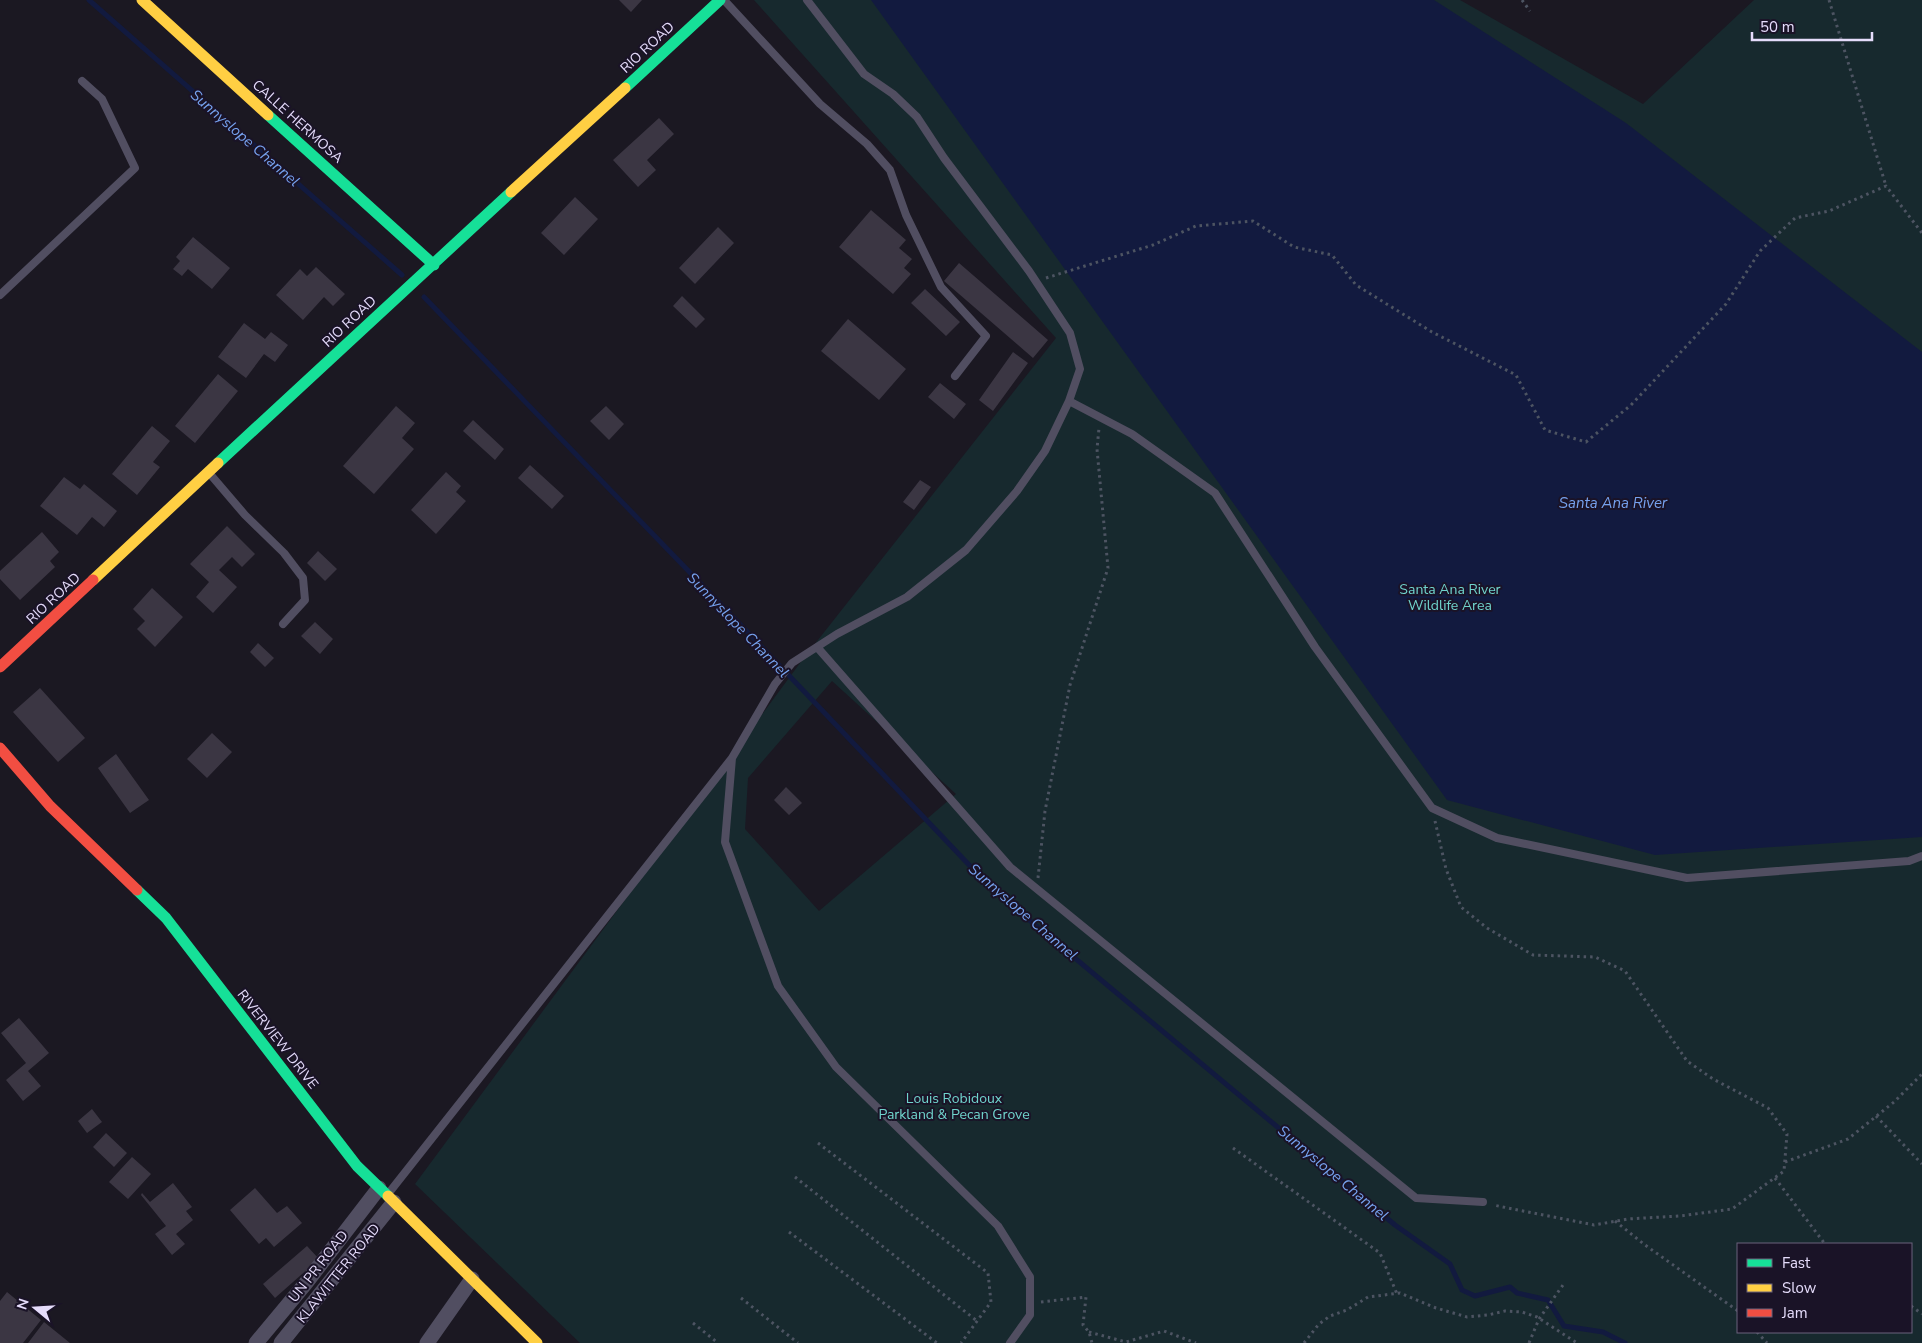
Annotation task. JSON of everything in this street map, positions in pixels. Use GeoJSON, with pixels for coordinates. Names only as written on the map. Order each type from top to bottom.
{"type":"FeatureCollection","features":[{"type":"Feature","properties":{"kind":"street","name":"CALLE HERMOSA"},"geometry":{"type":"LineString","coordinates":[[142,0],[434,265]]}},
{"type":"Feature","properties":{"kind":"street","name":"RIO ROAD"},"geometry":{"type":"LineString","coordinates":[[0,667],[402,292],[434,265],[722,0]]}},
{"type":"Feature","properties":{"kind":"street","name":"RIVERVIEW DRIVE"},"geometry":{"type":"LineString","coordinates":[[0,748],[50,806],[166,918],[357,1166],[537,1343]]}},
{"type":"Feature","properties":{"kind":"street","name":"UN PR ROAD"},"geometry":{"type":"LineString","coordinates":[[256,1343],[306,1283],[387,1195]]}},
{"type":"Feature","properties":{"kind":"street","name":"KLAWITTER ROAD"},"geometry":{"type":"LineString","coordinates":[[282,1343],[387,1195]]}},
{"type":"Feature","properties":{"kind":"street"},"geometry":{"type":"LineString","coordinates":[[427,1343],[472,1279]]}},
{"type":"Feature","properties":{"kind":"lane"},"geometry":{"type":"LineString","coordinates":[[722,0],[820,104],[867,144],[890,170],[906,215],[941,287],[986,336],[955,376]]}},
{"type":"Feature","properties":{"kind":"lane"},"geometry":{"type":"LineString","coordinates":[[387,1195],[732,758],[774,684],[792,663],[907,597],[966,550],[1017,491],[1045,450],[1069,401],[1080,369],[1070,333],[1036,281],[944,158],[917,117],[893,94],[864,74],[807,0]]}},
{"type":"Feature","properties":{"kind":"lane"},"geometry":{"type":"LineString","coordinates":[[0,295],[135,168],[102,99],[82,80]]}},
{"type":"Feature","properties":{"kind":"lane"},"geometry":{"type":"LineString","coordinates":[[1069,401],[1132,434],[1215,494],[1315,647],[1432,808],[1497,838],[1687,878],[1909,861],[1922,856]]}},
{"type":"Feature","properties":{"kind":"lane"},"geometry":{"type":"LineString","coordinates":[[208,473],[245,515],[284,553],[304,578],[305,600],[283,624]]}},
{"type":"Feature","properties":{"kind":"lane"},"geometry":{"type":"LineString","coordinates":[[817,647],[1010,867],[1416,1198],[1483,1202]]}},
{"type":"Feature","properties":{"kind":"lane"},"geometry":{"type":"LineString","coordinates":[[732,758],[725,842],[778,986],[836,1067],[998,1226],[1030,1277],[1030,1315],[1010,1343]]}},
{"type":"Feature","properties":{"kind":"path"},"geometry":{"type":"LineString","coordinates":[[1522,0],[1530,11]]}},
{"type":"Feature","properties":{"kind":"path"},"geometry":{"type":"LineString","coordinates":[[1829,0],[1886,186],[1922,233]]}},
{"type":"Feature","properties":{"kind":"path"},"geometry":{"type":"LineString","coordinates":[[1036,281],[1153,245],[1196,226],[1253,221],[1294,247],[1332,254],[1356,285],[1432,332],[1516,375],[1545,430],[1586,442],[1631,406],[1726,304],[1760,251],[1796,218],[1829,211],[1886,186]]}},
{"type":"Feature","properties":{"kind":"path"},"geometry":{"type":"LineString","coordinates":[[1037,889],[1045,811],[1070,685],[1108,568],[1097,449],[1101,418]]}},
{"type":"Feature","properties":{"kind":"path"},"geometry":{"type":"LineString","coordinates":[[1432,808],[1446,869],[1461,907],[1487,928],[1533,955],[1595,957],[1625,971],[1687,1061],[1713,1078],[1768,1108],[1787,1134],[1784,1171],[1732,1209],[1594,1224],[1510,1210],[1483,1202]]}},
{"type":"Feature","properties":{"kind":"path"},"geometry":{"type":"LineString","coordinates":[[1785,1162],[1848,1140],[1922,1074]]}},
{"type":"Feature","properties":{"kind":"path"},"geometry":{"type":"LineString","coordinates":[[1876,1116],[1922,1164]]}},
{"type":"Feature","properties":{"kind":"path"},"geometry":{"type":"LineString","coordinates":[[818,1143],[988,1273],[991,1302],[961,1343]]}},
{"type":"Feature","properties":{"kind":"path"},"geometry":{"type":"LineString","coordinates":[[1234,1148],[1380,1253],[1397,1294]]}},
{"type":"Feature","properties":{"kind":"path"},"geometry":{"type":"LineString","coordinates":[[795,1177],[977,1321]]}},
{"type":"Feature","properties":{"kind":"path"},"geometry":{"type":"LineString","coordinates":[[1775,1178],[1824,1243]]}},
{"type":"Feature","properties":{"kind":"path"},"geometry":{"type":"LineString","coordinates":[[1615,1221],[1645,1245],[1737,1310]]}},
{"type":"Feature","properties":{"kind":"path"},"geometry":{"type":"LineString","coordinates":[[789,1232],[937,1343]]}},
{"type":"Feature","properties":{"kind":"path"},"geometry":{"type":"LineString","coordinates":[[1529,1343],[1539,1319],[1562,1285]]}},
{"type":"Feature","properties":{"kind":"path"},"geometry":{"type":"LineString","coordinates":[[1304,1343],[1319,1324],[1330,1316],[1347,1310],[1368,1297],[1397,1294],[1467,1317],[1505,1311],[1522,1312],[1539,1319],[1577,1343]]}},
{"type":"Feature","properties":{"kind":"path"},"geometry":{"type":"LineString","coordinates":[[1030,1303],[1086,1297],[1083,1325],[1089,1332],[1092,1343]]}},
{"type":"Feature","properties":{"kind":"path"},"geometry":{"type":"LineString","coordinates":[[741,1298],[798,1343]]}},
{"type":"Feature","properties":{"kind":"path"},"geometry":{"type":"LineString","coordinates":[[693,1323],[718,1343]]}},
{"type":"Feature","properties":{"kind":"path"},"geometry":{"type":"LineString","coordinates":[[1089,1332],[1126,1342],[1164,1331],[1196,1343]]}},
{"type":"Feature","properties":{"kind":"path"},"geometry":{"type":"LineString","coordinates":[[1758,1333],[1766,1343]]}},
{"type":"Feature","properties":{"kind":"green space","name":"Santa Ana River Wildlife Area"},"geometry":{"type":"Polygon","coordinates":[[[754,0],[1460,0],[1643,104],[1754,0],[1922,0],[1922,1343],[580,1343],[415,1184],[803,659],[1056,338],[754,0]],[[832,681],[748,778],[745,829],[819,911],[956,794],[832,681]]]}},
{"type":"Feature","properties":{"kind":"water","name":"Santa Ana River"},"geometry":{"type":"Polygon","coordinates":[[[871,0],[1434,0],[1626,123],[1922,352],[1922,837],[1655,855],[1447,800],[871,0]]]}},
{"type":"Feature","properties":{"kind":"building"},"geometry":{"type":"Polygon","coordinates":[[[619,0],[642,0],[631,12],[619,0]]]}},
{"type":"Feature","properties":{"kind":"building"},"geometry":{"type":"Polygon","coordinates":[[[659,118],[674,134],[647,160],[656,170],[638,187],[613,160],[659,118]]]}},
{"type":"Feature","properties":{"kind":"building"},"geometry":{"type":"Polygon","coordinates":[[[575,197],[598,219],[564,255],[541,233],[575,197]]]}},
{"type":"Feature","properties":{"kind":"building"},"geometry":{"type":"Polygon","coordinates":[[[871,210],[906,240],[899,248],[912,259],[904,268],[911,274],[893,294],[839,247],[871,210]]]}},
{"type":"Feature","properties":{"kind":"building"},"geometry":{"type":"Polygon","coordinates":[[[718,227],[734,243],[695,284],[679,268],[718,227]]]}},
{"type":"Feature","properties":{"kind":"building"},"geometry":{"type":"Polygon","coordinates":[[[193,237],[230,268],[212,289],[188,269],[182,276],[173,269],[180,261],[176,257],[193,237]]]}},
{"type":"Feature","properties":{"kind":"building"},"geometry":{"type":"Polygon","coordinates":[[[959,263],[1048,340],[1033,358],[944,281],[959,263]]]}},
{"type":"Feature","properties":{"kind":"building"},"geometry":{"type":"Polygon","coordinates":[[[316,267],[345,294],[333,306],[324,297],[303,320],[276,295],[300,269],[307,276],[316,267]]]}},
{"type":"Feature","properties":{"kind":"building"},"geometry":{"type":"Polygon","coordinates":[[[925,289],[960,322],[946,336],[911,303],[925,289]]]}},
{"type":"Feature","properties":{"kind":"building"},"geometry":{"type":"Polygon","coordinates":[[[682,296],[705,319],[696,328],[673,306],[682,296]]]}},
{"type":"Feature","properties":{"kind":"building"},"geometry":{"type":"Polygon","coordinates":[[[848,319],[906,369],[879,400],[821,351],[848,319]]]}},
{"type":"Feature","properties":{"kind":"building"},"geometry":{"type":"Polygon","coordinates":[[[244,323],[265,339],[271,332],[288,345],[275,362],[264,354],[246,378],[218,357],[244,323]]]}},
{"type":"Feature","properties":{"kind":"building"},"geometry":{"type":"Polygon","coordinates":[[[1013,352],[1028,363],[993,411],[979,400],[1013,352]]]}},
{"type":"Feature","properties":{"kind":"building"},"geometry":{"type":"Polygon","coordinates":[[[218,374],[238,391],[195,443],[175,426],[218,374]]]}},
{"type":"Feature","properties":{"kind":"building"},"geometry":{"type":"Polygon","coordinates":[[[940,383],[966,404],[954,419],[928,397],[940,383]]]}},
{"type":"Feature","properties":{"kind":"building"},"geometry":{"type":"Polygon","coordinates":[[[396,406],[415,423],[402,438],[414,449],[374,494],[343,466],[396,406]]]}},
{"type":"Feature","properties":{"kind":"building"},"geometry":{"type":"Polygon","coordinates":[[[606,406],[624,424],[609,440],[590,421],[606,406]]]}},
{"type":"Feature","properties":{"kind":"building"},"geometry":{"type":"Polygon","coordinates":[[[473,420],[504,449],[495,460],[463,431],[473,420]]]}},
{"type":"Feature","properties":{"kind":"building"},"geometry":{"type":"Polygon","coordinates":[[[152,426],[170,441],[153,462],[160,467],[137,495],[112,474],[152,426]]]}},
{"type":"Feature","properties":{"kind":"building"},"geometry":{"type":"Polygon","coordinates":[[[530,465],[564,496],[552,509],[518,478],[530,465]]]}},
{"type":"Feature","properties":{"kind":"building"},"geometry":{"type":"Polygon","coordinates":[[[446,472],[461,486],[456,492],[466,501],[436,534],[411,510],[446,472]]]}},
{"type":"Feature","properties":{"kind":"building"},"geometry":{"type":"Polygon","coordinates":[[[64,477],[80,489],[84,484],[117,511],[104,527],[92,517],[77,535],[40,506],[64,477]]]}},
{"type":"Feature","properties":{"kind":"building"},"geometry":{"type":"Polygon","coordinates":[[[920,480],[931,487],[914,510],[903,502],[920,480]]]}},
{"type":"Feature","properties":{"kind":"building"},"geometry":{"type":"Polygon","coordinates":[[[227,526],[255,554],[242,567],[232,557],[219,570],[237,587],[213,613],[196,597],[209,582],[190,564],[227,526]]]}},
{"type":"Feature","properties":{"kind":"building"},"geometry":{"type":"Polygon","coordinates":[[[42,532],[59,552],[50,561],[55,567],[20,600],[0,579],[0,571],[42,532]]]}},
{"type":"Feature","properties":{"kind":"building"},"geometry":{"type":"Polygon","coordinates":[[[318,551],[337,569],[325,581],[307,563],[318,551]]]}},
{"type":"Feature","properties":{"kind":"building"},"geometry":{"type":"Polygon","coordinates":[[[152,588],[183,617],[155,647],[137,629],[145,621],[133,609],[152,588]]]}},
{"type":"Feature","properties":{"kind":"building"},"geometry":{"type":"Polygon","coordinates":[[[315,622],[333,639],[320,654],[301,636],[315,622]]]}},
{"type":"Feature","properties":{"kind":"building"},"geometry":{"type":"Polygon","coordinates":[[[258,643],[274,658],[265,667],[250,652],[258,643]]]}},
{"type":"Feature","properties":{"kind":"building"},"geometry":{"type":"Polygon","coordinates":[[[40,688],[85,738],[58,762],[13,712],[40,688]]]}},
{"type":"Feature","properties":{"kind":"building"},"geometry":{"type":"Polygon","coordinates":[[[212,733],[232,752],[207,778],[187,759],[212,733]]]}},
{"type":"Feature","properties":{"kind":"building"},"geometry":{"type":"Polygon","coordinates":[[[116,754],[149,800],[130,813],[98,768],[116,754]]]}},
{"type":"Feature","properties":{"kind":"building"},"geometry":{"type":"Polygon","coordinates":[[[786,787],[802,803],[789,815],[774,800],[786,787]]]}},
{"type":"Feature","properties":{"kind":"building"},"geometry":{"type":"Polygon","coordinates":[[[19,1018],[49,1053],[28,1071],[41,1086],[23,1101],[6,1080],[26,1063],[1,1033],[19,1018]]]}},
{"type":"Feature","properties":{"kind":"building"},"geometry":{"type":"Polygon","coordinates":[[[92,1109],[102,1122],[87,1133],[78,1121],[92,1109]]]}},
{"type":"Feature","properties":{"kind":"building"},"geometry":{"type":"Polygon","coordinates":[[[106,1133],[127,1153],[114,1167],[93,1147],[106,1133]]]}},
{"type":"Feature","properties":{"kind":"building"},"geometry":{"type":"Polygon","coordinates":[[[132,1157],[151,1174],[128,1199],[109,1182],[132,1157]]]}},
{"type":"Feature","properties":{"kind":"building"},"geometry":{"type":"Polygon","coordinates":[[[173,1183],[192,1207],[186,1211],[193,1220],[176,1234],[185,1244],[172,1255],[155,1234],[166,1226],[141,1195],[142,1193],[150,1202],[173,1183]]]}},
{"type":"Feature","properties":{"kind":"building"},"geometry":{"type":"Polygon","coordinates":[[[255,1188],[277,1213],[287,1206],[302,1223],[274,1247],[266,1238],[259,1244],[230,1210],[255,1188]]]}},
{"type":"Feature","properties":{"kind":"building"},"geometry":{"type":"Polygon","coordinates":[[[307,1246],[319,1259],[275,1298],[263,1284],[307,1246]]]}},
{"type":"Feature","properties":{"kind":"building"},"geometry":{"type":"Polygon","coordinates":[[[7,1292],[41,1320],[23,1343],[0,1343],[0,1301],[7,1292]]]}},
{"type":"Feature","properties":{"kind":"building"},"geometry":{"type":"Polygon","coordinates":[[[44,1322],[70,1343],[28,1343],[44,1322]]]}},
{"type":"Feature","properties":{"kind":"waterway","name":"Sunnyslope Channel"},"geometry":{"type":"LineString","coordinates":[[89,0],[402,275]]}},
{"type":"Feature","properties":{"kind":"waterway","name":"Sunnyslope Channel"},"geometry":{"type":"LineString","coordinates":[[424,297],[992,889],[1395,1225],[1450,1264],[1462,1290],[1475,1296],[1510,1287],[1517,1293],[1548,1300],[1564,1326],[1603,1332],[1625,1343]]}},
{"type":"Feature","properties":{"kind":"traffic: fast"},"geometry":{"type":"LineString","coordinates":[[625,88],[720,0]]}},
{"type":"Feature","properties":{"kind":"traffic: fast"},"geometry":{"type":"LineString","coordinates":[[268,115],[434,265]]}},
{"type":"Feature","properties":{"kind":"traffic: fast"},"geometry":{"type":"LineString","coordinates":[[218,463],[511,192]]}},
{"type":"Feature","properties":{"kind":"traffic: fast"},"geometry":{"type":"LineString","coordinates":[[137,890],[166,918],[357,1166],[388,1196]]}},
{"type":"Feature","properties":{"kind":"traffic: slow"},"geometry":{"type":"LineString","coordinates":[[142,0],[268,115]]}},
{"type":"Feature","properties":{"kind":"traffic: slow"},"geometry":{"type":"LineString","coordinates":[[511,192],[625,88]]}},
{"type":"Feature","properties":{"kind":"traffic: slow"},"geometry":{"type":"LineString","coordinates":[[93,580],[218,463]]}},
{"type":"Feature","properties":{"kind":"traffic: slow"},"geometry":{"type":"LineString","coordinates":[[388,1196],[537,1343]]}},
{"type":"Feature","properties":{"kind":"traffic: jam"},"geometry":{"type":"LineString","coordinates":[[0,667],[93,580]]}},
{"type":"Feature","properties":{"kind":"traffic: jam"},"geometry":{"type":"LineString","coordinates":[[0,748],[50,806],[137,890]]}},
{"type":"Feature","properties":{"kind":"park label","name":"Louis Robidoux Parkland & Pecan Grove"},"geometry":{"type":"Point","coordinates":[954,1106]}}]}
